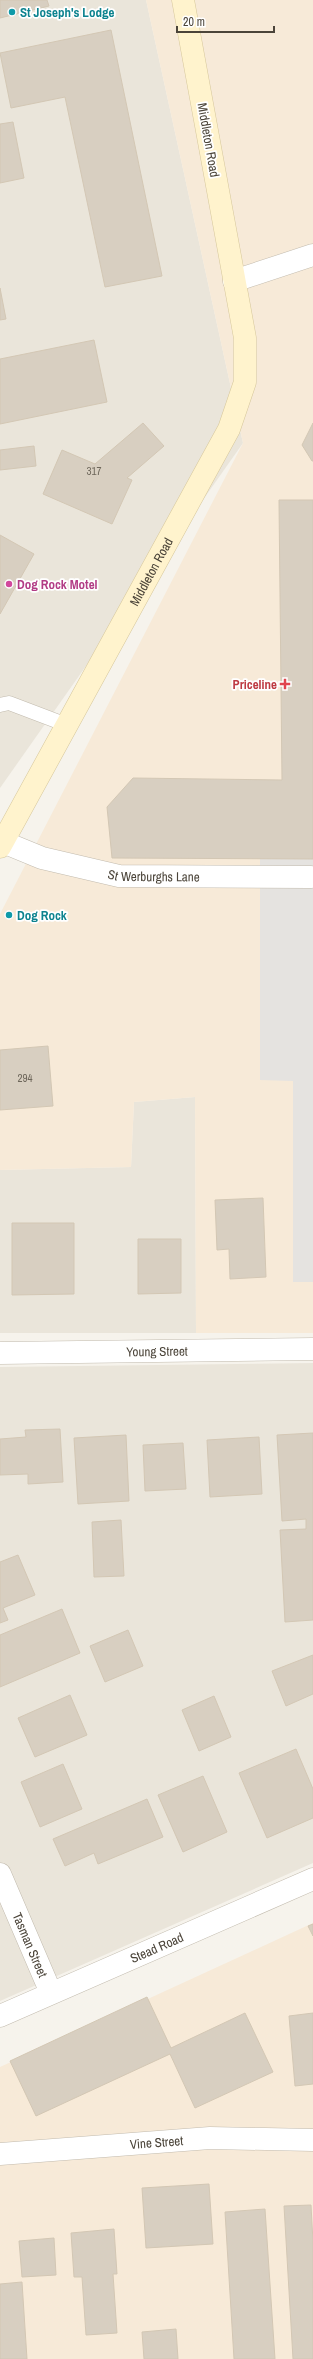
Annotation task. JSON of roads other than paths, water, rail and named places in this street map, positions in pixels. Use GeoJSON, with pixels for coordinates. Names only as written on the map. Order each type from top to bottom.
{"type":"FeatureCollection","features":[{"type":"Feature","properties":{"kind":"main road","name":"Middleton Road"},"geometry":{"type":"LineString","coordinates":[[1,845],[229,429],[245,382],[245,338],[183,0]]}},
{"type":"Feature","properties":{"kind":"street"},"geometry":{"type":"LineString","coordinates":[[234,281],[313,255]]}},
{"type":"Feature","properties":{"kind":"street","name":"St Werburghs Lane"},"geometry":{"type":"LineString","coordinates":[[1,845],[42,858],[119,876],[310,877]]}},
{"type":"Feature","properties":{"kind":"street","name":"Young Street"},"geometry":{"type":"LineString","coordinates":[[0,1353],[313,1349]]}},
{"type":"Feature","properties":{"kind":"street","name":"Tasman Street"},"geometry":{"type":"LineString","coordinates":[[0,1874],[51,1993]]}},
{"type":"Feature","properties":{"kind":"street","name":"Stead Road"},"geometry":{"type":"LineString","coordinates":[[0,2016],[313,1879]]}},
{"type":"Feature","properties":{"kind":"street","name":"Vine Street"},"geometry":{"type":"LineString","coordinates":[[0,2154],[210,2138],[313,2140]]}},
{"type":"Feature","properties":{"kind":"lane"},"geometry":{"type":"LineString","coordinates":[[0,705],[9,704],[67,725]]}},
{"type":"Feature","properties":{"kind":"place","name":"St Joseph's Lodge"},"geometry":{"type":"Point","coordinates":[12,12]}},
{"type":"Feature","properties":{"kind":"place","name":"Dog Rock Motel"},"geometry":{"type":"Point","coordinates":[9,584]}},
{"type":"Feature","properties":{"kind":"place","name":"Priceline"},"geometry":{"type":"Point","coordinates":[285,684]}},
{"type":"Feature","properties":{"kind":"place","name":"Dog Rock"},"geometry":{"type":"Point","coordinates":[9,915]}}]}
